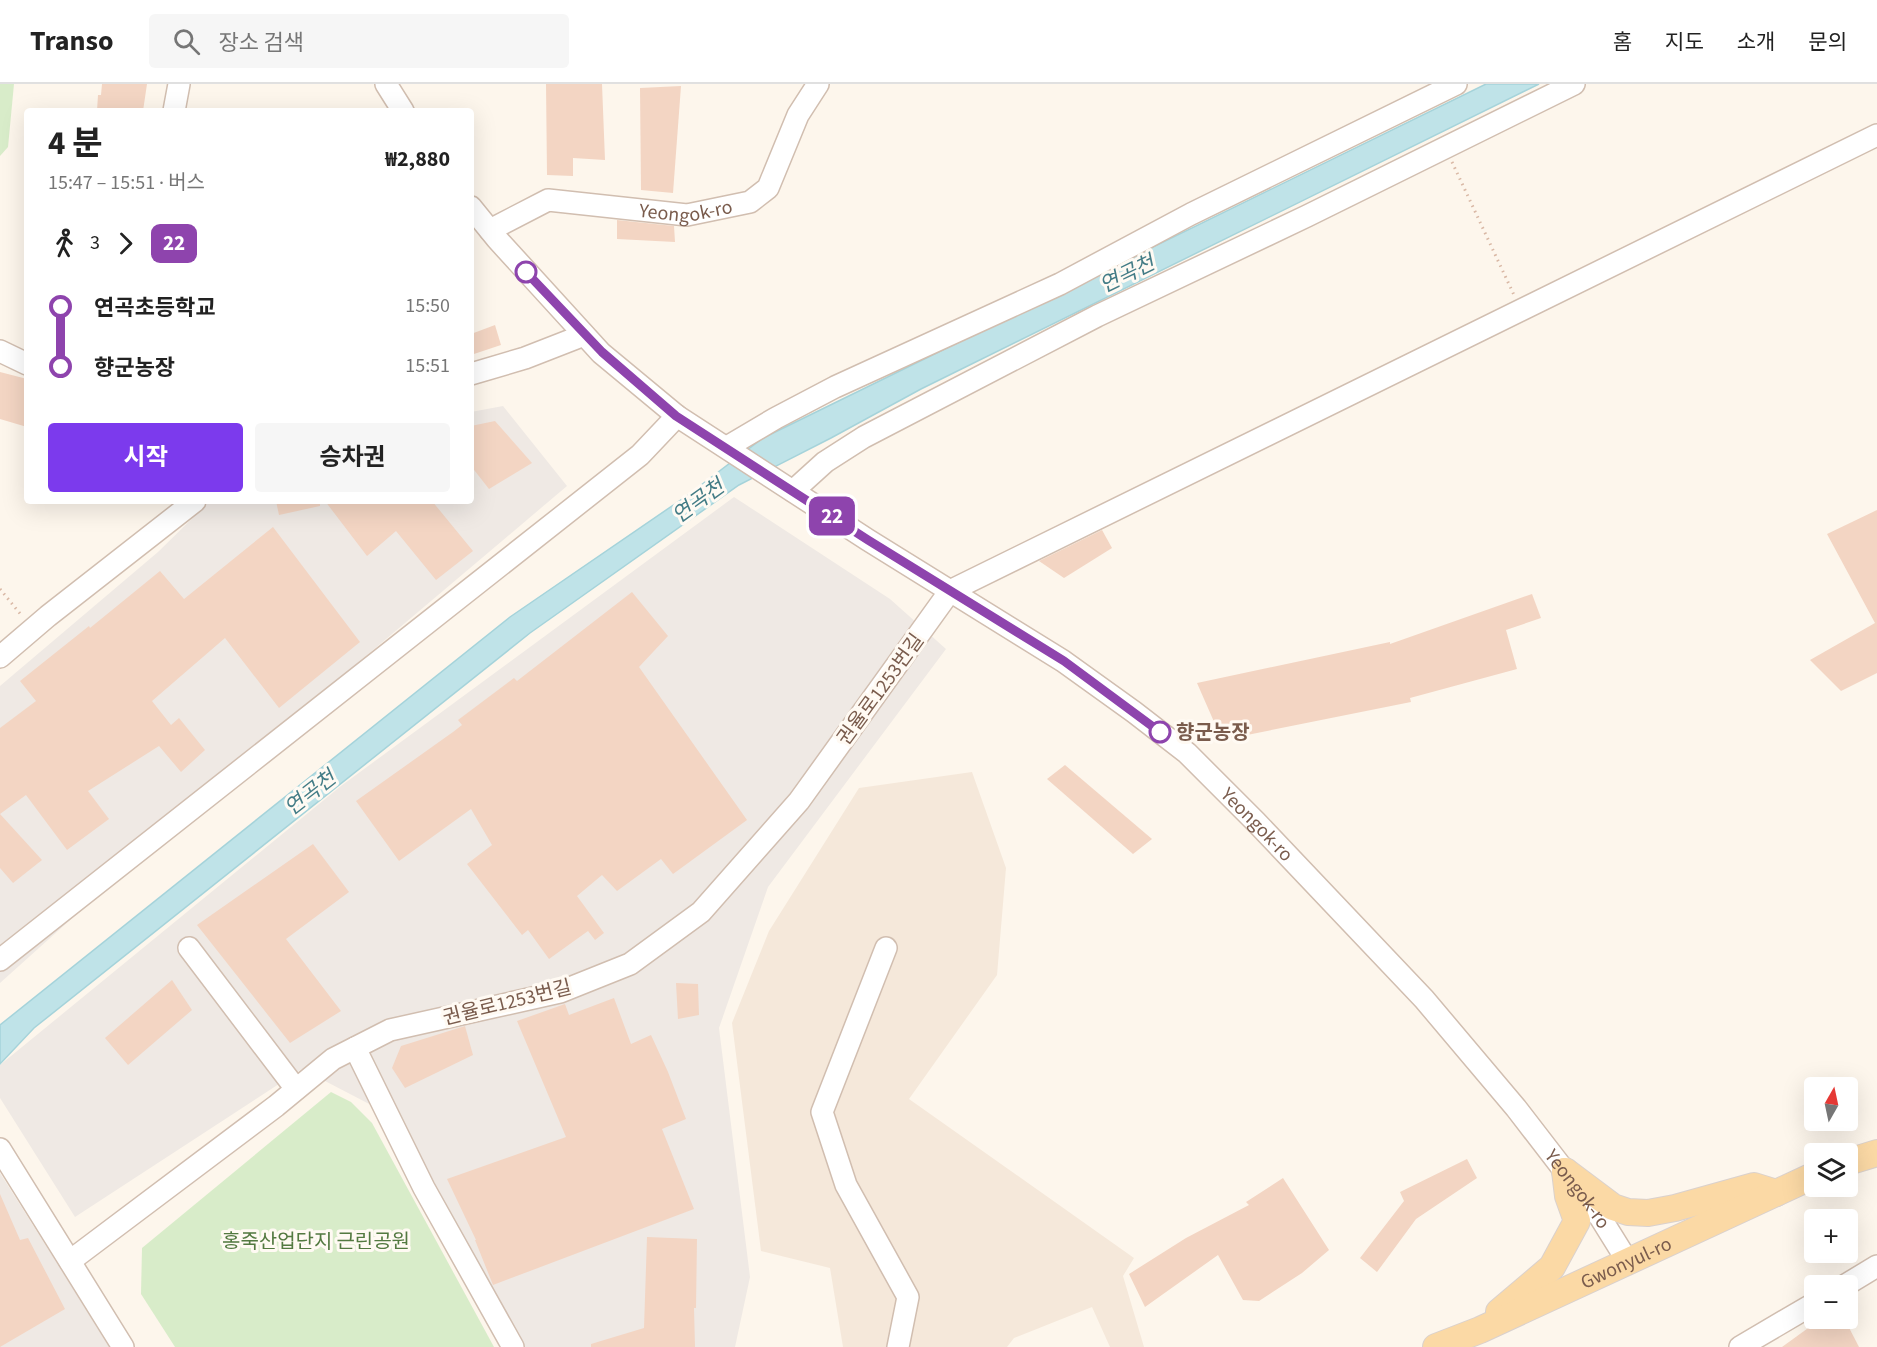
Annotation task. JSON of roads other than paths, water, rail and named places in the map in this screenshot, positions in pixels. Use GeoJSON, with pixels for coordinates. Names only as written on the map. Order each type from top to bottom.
{"type":"FeatureCollection","features":[{"type":"Feature","properties":{"kind":"main road"},"geometry":{"type":"LineString","coordinates":[[1858,1159],[1877,1153]]}},
{"type":"Feature","properties":{"kind":"main road"},"geometry":{"type":"LineString","coordinates":[[1565,1171],[1602,1197],[1612,1208],[1628,1212],[1648,1213],[1754,1186],[1776,1193]]}},
{"type":"Feature","properties":{"kind":"main road"},"geometry":{"type":"LineString","coordinates":[[1480,1330],[1552,1267],[1563,1249],[1577,1221],[1568,1196],[1565,1171]]}},
{"type":"Feature","properties":{"kind":"main road","name":"Gwonyul-ro"},"geometry":{"type":"LineString","coordinates":[[1437,1347],[1480,1330],[1804,1180]]}},
{"type":"Feature","properties":{"kind":"street"},"geometry":{"type":"LineString","coordinates":[[175,108],[179,84]]}},
{"type":"Feature","properties":{"kind":"street"},"geometry":{"type":"LineString","coordinates":[[386,84],[401,108]]}},
{"type":"Feature","properties":{"kind":"street","name":"Yeongok-ro"},"geometry":{"type":"LineString","coordinates":[[490,230],[548,200],[687,215],[750,202],[768,188],[798,115],[818,84]]}},
{"type":"Feature","properties":{"kind":"street"},"geometry":{"type":"LineString","coordinates":[[474,211],[584,335],[610,360],[676,416],[727,447],[776,417],[835,387],[1060,284],[1191,214],[1456,84]]}},
{"type":"Feature","properties":{"kind":"street"},"geometry":{"type":"LineString","coordinates":[[793,491],[825,462],[874,432],[1097,316],[1307,216],[1574,84]]}},
{"type":"Feature","properties":{"kind":"street"},"geometry":{"type":"LineString","coordinates":[[950,591],[1877,135]]}},
{"type":"Feature","properties":{"kind":"street"},"geometry":{"type":"LineString","coordinates":[[474,373],[525,358],[584,335]]}},
{"type":"Feature","properties":{"kind":"street"},"geometry":{"type":"LineString","coordinates":[[0,351],[24,363]]}},
{"type":"Feature","properties":{"kind":"street"},"geometry":{"type":"LineString","coordinates":[[0,960],[640,455],[676,416]]}},
{"type":"Feature","properties":{"kind":"street","name":"Yeongok-ro"},"geometry":{"type":"LineString","coordinates":[[727,447],[950,591],[1064,661],[1187,753],[1264,830],[1424,999],[1516,1108],[1565,1171],[1600,1217],[1628,1262]]}},
{"type":"Feature","properties":{"kind":"street"},"geometry":{"type":"LineString","coordinates":[[0,657],[191,504]]}},
{"type":"Feature","properties":{"kind":"street","name":"권율로1253번길"},"geometry":{"type":"LineString","coordinates":[[70,1261],[297,1089],[333,1059],[390,1030],[560,992],[630,964],[701,912],[799,801],[950,591]]}},
{"type":"Feature","properties":{"kind":"street"},"geometry":{"type":"LineString","coordinates":[[189,948],[297,1089]]}},
{"type":"Feature","properties":{"kind":"street"},"geometry":{"type":"LineString","coordinates":[[886,948],[822,1112],[846,1185],[908,1297],[898,1347]]}},
{"type":"Feature","properties":{"kind":"street"},"geometry":{"type":"LineString","coordinates":[[355,1048],[424,1188],[513,1347]]}},
{"type":"Feature","properties":{"kind":"street"},"geometry":{"type":"LineString","coordinates":[[0,1149],[123,1347]]}},
{"type":"Feature","properties":{"kind":"street"},"geometry":{"type":"LineString","coordinates":[[1858,1278],[1877,1266]]}},
{"type":"Feature","properties":{"kind":"street"},"geometry":{"type":"LineString","coordinates":[[1740,1347],[1804,1309]]}},
{"type":"Feature","properties":{"kind":"water","name":"연곡천"},"geometry":{"type":"Polygon","coordinates":[[[1486,84],[1539,84],[921,389],[739,485],[530,633],[34,1028],[0,1064],[0,1025],[510,617],[688,495],[763,438],[1486,84]]]}},
{"type":"Feature","properties":{"kind":"place","name":"향군농장"},"geometry":{"type":"Point","coordinates":[1160,732]}},
{"type":"Feature","properties":{"kind":"park label","name":"홍죽산업단지 근린공원"},"geometry":{"type":"Point","coordinates":[316,1241]}}]}
